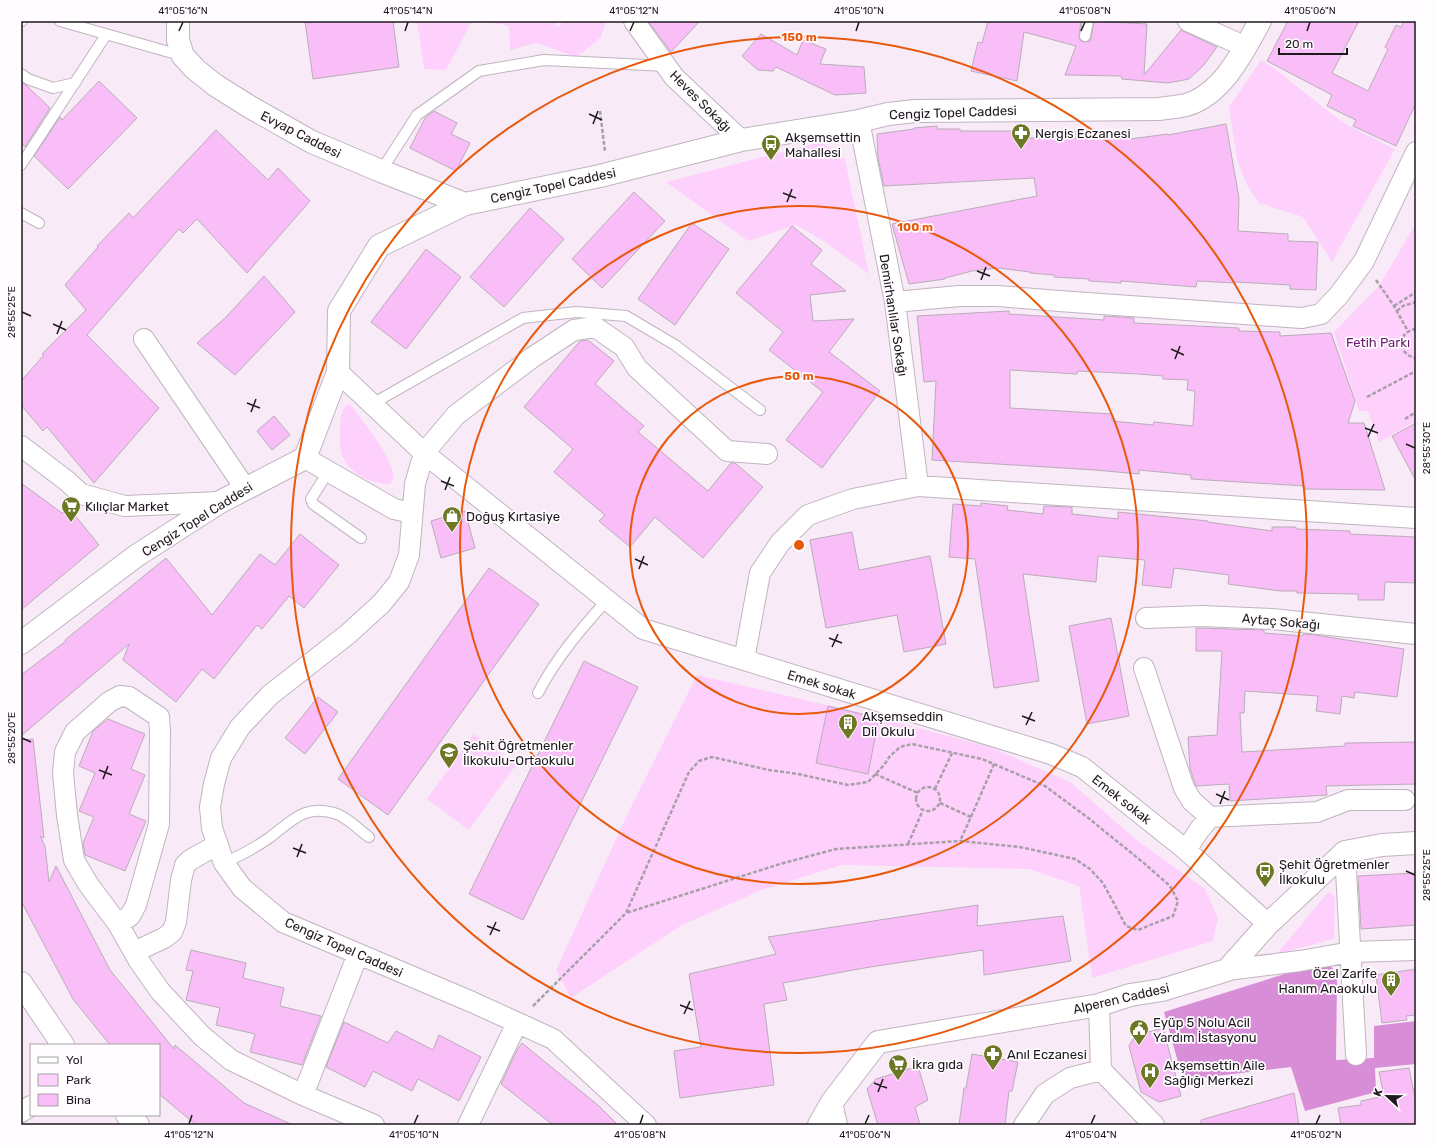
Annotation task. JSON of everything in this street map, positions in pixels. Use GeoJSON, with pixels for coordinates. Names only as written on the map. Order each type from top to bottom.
{"type":"FeatureCollection","features":[{"type":"Feature","properties":{"kind":"street","name":"Evyap Caddesi"},"geometry":{"type":"LineString","coordinates":[[178,21],[178,40],[183,56],[195,69],[250,107],[312,142],[465,204]]}},
{"type":"Feature","properties":{"kind":"street","name":"Heves Sokağı"},"geometry":{"type":"LineString","coordinates":[[634,21],[674,76],[741,140]]}},
{"type":"Feature","properties":{"kind":"street"},"geometry":{"type":"LineString","coordinates":[[1188,21],[1246,47]]}},
{"type":"Feature","properties":{"kind":"street","name":"Cengiz Topel Caddesi"},"geometry":{"type":"LineString","coordinates":[[21,643],[136,556],[220,502],[305,458],[338,372],[339,310],[379,246],[465,204],[608,174],[741,140],[859,121],[888,114],[915,111],[1151,109],[1186,105],[1210,93],[1226,77],[1246,47],[1260,21]]}},
{"type":"Feature","properties":{"kind":"street","name":"Demirhanlılar Sokağı"},"geometry":{"type":"LineString","coordinates":[[859,121],[895,302],[918,486]]}},
{"type":"Feature","properties":{"kind":"street"},"geometry":{"type":"LineString","coordinates":[[895,302],[959,296],[998,296],[1302,318],[1321,314],[1339,295],[1364,262],[1416,152]]}},
{"type":"Feature","properties":{"kind":"street"},"geometry":{"type":"LineString","coordinates":[[424,453],[456,415],[533,357],[574,330],[595,327],[624,347],[636,368],[727,451],[767,454]]}},
{"type":"Feature","properties":{"kind":"street"},"geometry":{"type":"LineString","coordinates":[[144,339],[245,488]]}},
{"type":"Feature","properties":{"kind":"street","name":"Emek sokak"},"geometry":{"type":"LineString","coordinates":[[338,372],[424,453],[643,628],[1057,756],[1082,767],[1186,850],[1268,924]]}},
{"type":"Feature","properties":{"kind":"street"},"geometry":{"type":"LineString","coordinates":[[21,446],[67,481],[81,494],[125,506],[220,502]]}},
{"type":"Feature","properties":{"kind":"street","name":"Cengiz Topel Caddesi"},"geometry":{"type":"LineString","coordinates":[[424,453],[415,484],[409,555],[399,582],[381,604],[348,634],[270,695],[240,727],[221,758],[210,807],[212,828],[221,854],[242,888],[283,922],[472,1002],[553,1039],[646,1125]]}},
{"type":"Feature","properties":{"kind":"street"},"geometry":{"type":"LineString","coordinates":[[305,458],[394,510],[412,513]]}},
{"type":"Feature","properties":{"kind":"street"},"geometry":{"type":"LineString","coordinates":[[744,660],[760,573],[780,543],[808,515],[853,499],[918,486],[1416,518]]}},
{"type":"Feature","properties":{"kind":"street","name":"Aytaç Sokağı"},"geometry":{"type":"LineString","coordinates":[[1146,618],[1202,616],[1272,619],[1416,634]]}},
{"type":"Feature","properties":{"kind":"street"},"geometry":{"type":"LineString","coordinates":[[1144,668],[1184,788],[1192,801],[1210,817],[1317,812],[1348,800],[1405,800]]}},
{"type":"Feature","properties":{"kind":"street"},"geometry":{"type":"LineString","coordinates":[[118,924],[130,916],[136,905],[159,824],[160,730],[159,717],[129,697],[120,696],[109,702],[75,732],[65,752],[63,773],[67,815],[74,860],[88,884],[118,924],[134,952],[160,991],[202,1036],[231,1060],[303,1095],[374,1125]]}},
{"type":"Feature","properties":{"kind":"street"},"geometry":{"type":"LineString","coordinates":[[1186,850],[1210,817]]}},
{"type":"Feature","properties":{"kind":"street"},"geometry":{"type":"LineString","coordinates":[[1227,970],[1268,924],[1345,852],[1382,845],[1416,843]]}},
{"type":"Feature","properties":{"kind":"street"},"geometry":{"type":"LineString","coordinates":[[1345,852],[1356,1055]]}},
{"type":"Feature","properties":{"kind":"street"},"geometry":{"type":"LineString","coordinates":[[134,952],[164,938],[172,932],[176,922],[181,880],[186,865],[190,860],[221,854]]}},
{"type":"Feature","properties":{"kind":"street"},"geometry":{"type":"LineString","coordinates":[[1227,970],[1300,961],[1351,952],[1416,950]]}},
{"type":"Feature","properties":{"kind":"street"},"geometry":{"type":"LineString","coordinates":[[303,1095],[358,954]]}},
{"type":"Feature","properties":{"kind":"street","name":"Alperen Caddesi"},"geometry":{"type":"LineString","coordinates":[[819,1125],[832,1102],[878,1042],[1099,1005],[1130,995],[1162,990],[1227,970]]}},
{"type":"Feature","properties":{"kind":"street"},"geometry":{"type":"LineString","coordinates":[[21,983],[62,1044]]}},
{"type":"Feature","properties":{"kind":"street"},"geometry":{"type":"LineString","coordinates":[[1099,1005],[1101,1070],[1154,1125]]}},
{"type":"Feature","properties":{"kind":"street"},"geometry":{"type":"LineString","coordinates":[[468,1125],[517,1023]]}},
{"type":"Feature","properties":{"kind":"street"},"geometry":{"type":"LineString","coordinates":[[1024,1125],[1045,1094],[1070,1078],[1101,1070]]}},
{"type":"Feature","properties":{"kind":"street"},"geometry":{"type":"LineString","coordinates":[[832,1102],[837,1125]]}},
{"type":"Feature","properties":{"kind":"street"},"geometry":{"type":"LineString","coordinates":[[21,1112],[30,1107]]}},
{"type":"Feature","properties":{"kind":"street"},"geometry":{"type":"LineString","coordinates":[[128,1116],[138,1125]]}},
{"type":"Feature","properties":{"kind":"lane"},"geometry":{"type":"LineString","coordinates":[[60,21],[183,56]]}},
{"type":"Feature","properties":{"kind":"lane"},"geometry":{"type":"LineString","coordinates":[[1085,36],[1088,21]]}},
{"type":"Feature","properties":{"kind":"lane"},"geometry":{"type":"LineString","coordinates":[[21,165],[106,35]]}},
{"type":"Feature","properties":{"kind":"lane"},"geometry":{"type":"LineString","coordinates":[[381,171],[417,115],[479,72],[544,60],[666,66]]}},
{"type":"Feature","properties":{"kind":"lane"},"geometry":{"type":"LineString","coordinates":[[21,74],[28,79],[53,88],[75,83]]}},
{"type":"Feature","properties":{"kind":"lane"},"geometry":{"type":"LineString","coordinates":[[21,213],[39,223]]}},
{"type":"Feature","properties":{"kind":"lane"},"geometry":{"type":"LineString","coordinates":[[372,404],[523,318],[576,312],[626,316],[675,345],[760,410]]}},
{"type":"Feature","properties":{"kind":"lane"},"geometry":{"type":"LineString","coordinates":[[328,472],[311,499],[313,504],[361,538]]}},
{"type":"Feature","properties":{"kind":"lane"},"geometry":{"type":"LineString","coordinates":[[538,693],[565,650],[607,600]]}},
{"type":"Feature","properties":{"kind":"lane"},"geometry":{"type":"LineString","coordinates":[[221,854],[247,852],[269,838],[290,820],[311,810],[338,814],[369,837]]}},
{"type":"Feature","properties":{"kind":"path"},"geometry":{"type":"LineString","coordinates":[[600,111],[608,174]]}},
{"type":"Feature","properties":{"kind":"path"},"geometry":{"type":"LineString","coordinates":[[1364,262],[1394,306],[1408,331]]}},
{"type":"Feature","properties":{"kind":"path"},"geometry":{"type":"LineString","coordinates":[[1394,306],[1416,292]]}},
{"type":"Feature","properties":{"kind":"path"},"geometry":{"type":"LineString","coordinates":[[1397,311],[1403,306],[1416,302]]}},
{"type":"Feature","properties":{"kind":"path"},"geometry":{"type":"LineString","coordinates":[[1416,329],[1408,331],[1403,339],[1402,348],[1407,355],[1416,358]]}},
{"type":"Feature","properties":{"kind":"path"},"geometry":{"type":"LineString","coordinates":[[1367,397],[1416,371]]}},
{"type":"Feature","properties":{"kind":"path"},"geometry":{"type":"LineString","coordinates":[[1405,419],[1416,412]]}},
{"type":"Feature","properties":{"kind":"path"},"geometry":{"type":"LineString","coordinates":[[517,1023],[626,913],[688,772],[700,761],[712,757],[769,770],[798,774],[848,785],[868,782],[890,756],[900,747],[912,744],[982,759],[1045,786],[1087,817],[1145,864],[1170,886],[1178,901],[1173,916],[1138,930],[1126,926],[1103,882],[1090,869],[1075,859],[1020,847],[960,841],[836,849],[773,866],[626,913]]}},
{"type":"Feature","properties":{"kind":"path"},"geometry":{"type":"LineString","coordinates":[[935,789],[952,753]]}},
{"type":"Feature","properties":{"kind":"path"},"geometry":{"type":"LineString","coordinates":[[960,841],[994,764]]}},
{"type":"Feature","properties":{"kind":"path"},"geometry":{"type":"LineString","coordinates":[[875,774],[918,793]]}},
{"type":"Feature","properties":{"kind":"path"},"geometry":{"type":"LineString","coordinates":[[923,788],[935,789],[940,795],[940,803],[935,810],[927,812],[923,810],[916,801],[918,793],[923,788]]}},
{"type":"Feature","properties":{"kind":"path"},"geometry":{"type":"LineString","coordinates":[[940,803],[971,817]]}},
{"type":"Feature","properties":{"kind":"path"},"geometry":{"type":"LineString","coordinates":[[908,844],[923,810]]}},
{"type":"Feature","properties":{"kind":"green space"},"geometry":{"type":"Polygon","coordinates":[[[417,21],[472,21],[446,70],[424,69],[417,21]]]}},
{"type":"Feature","properties":{"kind":"green space"},"geometry":{"type":"Polygon","coordinates":[[[485,21],[552,21],[558,27],[564,21],[606,21],[601,37],[577,57],[536,43],[510,50],[509,26],[485,21]]]}},
{"type":"Feature","properties":{"kind":"green space"},"geometry":{"type":"Polygon","coordinates":[[[1261,60],[1275,69],[1342,122],[1395,149],[1332,262],[1303,217],[1259,203],[1247,185],[1237,160],[1229,107],[1261,60]]]}},
{"type":"Feature","properties":{"kind":"green space"},"geometry":{"type":"Polygon","coordinates":[[[821,142],[845,159],[869,274],[825,242],[796,225],[748,241],[666,182],[821,142]]]}},
{"type":"Feature","properties":{"kind":"green space","name":"Fetih Parkı"},"geometry":{"type":"Polygon","coordinates":[[[1416,223],[1416,421],[1379,442],[1368,411],[1359,411],[1334,332],[1379,286],[1416,223]]]}},
{"type":"Feature","properties":{"kind":"green space"},"geometry":{"type":"Polygon","coordinates":[[[346,405],[351,405],[383,450],[392,469],[394,478],[390,484],[383,484],[362,477],[345,462],[341,452],[340,428],[341,416],[346,405]]]}},
{"type":"Feature","properties":{"kind":"green space"},"geometry":{"type":"Polygon","coordinates":[[[697,675],[861,713],[990,747],[1070,782],[1139,842],[1205,889],[1218,918],[1213,941],[1092,978],[1079,886],[1029,869],[842,865],[764,889],[682,925],[571,998],[556,970],[628,813],[697,675]]]}},
{"type":"Feature","properties":{"kind":"green space"},"geometry":{"type":"Polygon","coordinates":[[[474,734],[516,765],[469,830],[427,799],[474,734]]]}},
{"type":"Feature","properties":{"kind":"green space"},"geometry":{"type":"Polygon","coordinates":[[[1328,892],[1335,896],[1334,939],[1277,954],[1328,892]]]}},
{"type":"Feature","properties":{"kind":"shaded area"},"geometry":{"type":"Polygon","coordinates":[[[1323,964],[1332,967],[1337,979],[1336,1060],[1374,1058],[1374,1026],[1416,1021],[1416,1064],[1375,1068],[1376,1092],[1305,1111],[1291,1067],[1183,1080],[1164,1012],[1310,966],[1323,964]]]}},
{"type":"Feature","properties":{"kind":"building"},"geometry":{"type":"Polygon","coordinates":[[[305,21],[393,21],[399,67],[313,79],[305,21]]]}},
{"type":"Feature","properties":{"kind":"building"},"geometry":{"type":"Polygon","coordinates":[[[648,21],[700,21],[671,52],[648,21]]]}},
{"type":"Feature","properties":{"kind":"building"},"geometry":{"type":"Polygon","coordinates":[[[988,21],[1081,21],[1079,38],[1084,42],[1090,41],[1094,21],[1147,24],[1144,75],[1181,30],[1217,47],[1203,66],[1189,79],[1168,83],[1122,79],[1121,76],[1065,75],[1076,46],[1024,32],[1017,81],[971,71],[978,42],[982,43],[988,21]]]}},
{"type":"Feature","properties":{"kind":"building"},"geometry":{"type":"Polygon","coordinates":[[[1288,21],[1359,21],[1332,73],[1368,91],[1388,49],[1385,47],[1396,25],[1401,27],[1404,21],[1416,21],[1416,103],[1396,146],[1353,126],[1356,120],[1327,106],[1332,95],[1267,61],[1288,21]]]}},
{"type":"Feature","properties":{"kind":"building"},"geometry":{"type":"Polygon","coordinates":[[[761,34],[797,55],[803,40],[826,49],[820,64],[864,67],[866,93],[835,95],[776,67],[773,71],[758,70],[742,56],[761,34]]]}},
{"type":"Feature","properties":{"kind":"building"},"geometry":{"type":"Polygon","coordinates":[[[99,81],[137,118],[68,189],[34,156],[60,117],[62,120],[99,81]]]}},
{"type":"Feature","properties":{"kind":"building"},"geometry":{"type":"Polygon","coordinates":[[[21,82],[50,108],[25,147],[21,143],[21,82]]]}},
{"type":"Feature","properties":{"kind":"building"},"geometry":{"type":"Polygon","coordinates":[[[434,111],[457,123],[451,134],[470,143],[456,171],[410,148],[425,118],[434,111]]]}},
{"type":"Feature","properties":{"kind":"building"},"geometry":{"type":"Polygon","coordinates":[[[1226,124],[1239,198],[1238,231],[1288,234],[1288,241],[1318,242],[1316,290],[1290,289],[1290,285],[1235,282],[1197,281],[1196,287],[1121,281],[1121,283],[1089,281],[1089,279],[1054,277],[1054,275],[998,268],[972,271],[945,279],[909,284],[892,224],[1037,196],[1034,178],[884,186],[878,158],[877,134],[937,126],[937,129],[960,129],[960,131],[1026,131],[1026,138],[1076,138],[1076,131],[1130,134],[1130,139],[1168,135],[1226,124]]]}},
{"type":"Feature","properties":{"kind":"building"},"geometry":{"type":"Polygon","coordinates":[[[216,130],[268,180],[278,168],[310,201],[247,273],[197,219],[183,233],[179,229],[87,335],[159,408],[94,483],[47,427],[43,431],[21,405],[21,381],[44,355],[42,354],[86,310],[65,285],[98,247],[97,246],[129,213],[133,218],[216,130]]]}},
{"type":"Feature","properties":{"kind":"building"},"geometry":{"type":"Polygon","coordinates":[[[634,192],[665,221],[602,288],[572,259],[634,192]]]}},
{"type":"Feature","properties":{"kind":"building"},"geometry":{"type":"Polygon","coordinates":[[[530,208],[564,239],[504,307],[470,277],[530,208]]]}},
{"type":"Feature","properties":{"kind":"building"},"geometry":{"type":"Polygon","coordinates":[[[692,223],[729,249],[675,325],[638,299],[692,223]]]}},
{"type":"Feature","properties":{"kind":"building"},"geometry":{"type":"Polygon","coordinates":[[[792,226],[822,250],[811,264],[846,291],[810,295],[813,321],[854,319],[829,352],[880,391],[822,468],[786,440],[823,392],[769,350],[783,332],[736,293],[792,226]]]}},
{"type":"Feature","properties":{"kind":"building"},"geometry":{"type":"Polygon","coordinates":[[[426,249],[461,277],[406,349],[371,322],[426,249]]]}},
{"type":"Feature","properties":{"kind":"building"},"geometry":{"type":"Polygon","coordinates":[[[264,276],[295,312],[235,375],[197,343],[226,317],[264,276]]]}},
{"type":"Feature","properties":{"kind":"building"},"geometry":{"type":"Polygon","coordinates":[[[1009,311],[1009,314],[1104,320],[1104,316],[1134,318],[1134,323],[1239,328],[1239,331],[1280,332],[1280,336],[1331,333],[1355,401],[1348,423],[1364,423],[1385,490],[1305,489],[1305,486],[1191,479],[1191,475],[1139,470],[1139,474],[932,460],[936,381],[924,382],[917,316],[1009,311]],[[1010,370],[1010,408],[1112,414],[1112,421],[1153,425],[1154,422],[1193,426],[1195,391],[1187,390],[1188,380],[1163,379],[1163,376],[1138,374],[1078,371],[1077,374],[1010,370]]]}},
{"type":"Feature","properties":{"kind":"building"},"geometry":{"type":"Polygon","coordinates":[[[588,340],[614,361],[595,384],[644,426],[638,432],[708,491],[731,463],[735,463],[763,487],[703,558],[655,517],[630,547],[599,521],[605,515],[554,472],[573,449],[524,407],[580,341],[588,340]]]}},
{"type":"Feature","properties":{"kind":"building"},"geometry":{"type":"Polygon","coordinates":[[[274,416],[290,435],[272,450],[257,431],[274,416]]]}},
{"type":"Feature","properties":{"kind":"building"},"geometry":{"type":"Polygon","coordinates":[[[1416,423],[1416,481],[1392,436],[1416,423]]]}},
{"type":"Feature","properties":{"kind":"building"},"geometry":{"type":"Polygon","coordinates":[[[21,483],[62,513],[69,508],[99,545],[21,610],[21,483]]]}},
{"type":"Feature","properties":{"kind":"building"},"geometry":{"type":"Polygon","coordinates":[[[981,503],[1008,506],[1007,510],[1043,514],[1044,506],[1072,507],[1072,514],[1118,519],[1118,512],[1208,521],[1272,531],[1272,527],[1296,527],[1296,529],[1350,531],[1350,534],[1416,537],[1416,583],[1385,582],[1384,600],[1358,600],[1358,594],[1297,593],[1297,591],[1280,591],[1228,584],[1229,575],[1174,568],[1171,588],[1142,585],[1145,560],[1098,556],[1096,582],[1023,574],[1039,681],[994,688],[975,559],[949,557],[953,504],[981,506],[981,503]]]}},
{"type":"Feature","properties":{"kind":"building"},"geometry":{"type":"Polygon","coordinates":[[[465,511],[475,548],[441,558],[431,521],[465,511]]]}},
{"type":"Feature","properties":{"kind":"building"},"geometry":{"type":"Polygon","coordinates":[[[852,532],[859,570],[930,556],[946,644],[904,652],[897,615],[826,628],[810,540],[852,532]]]}},
{"type":"Feature","properties":{"kind":"building"},"geometry":{"type":"Polygon","coordinates":[[[300,534],[339,565],[304,608],[289,596],[262,629],[257,625],[214,679],[202,669],[176,702],[123,660],[129,644],[21,736],[21,675],[66,641],[65,640],[166,558],[212,615],[260,554],[275,565],[300,534]]]}},
{"type":"Feature","properties":{"kind":"building"},"geometry":{"type":"Polygon","coordinates":[[[489,568],[539,604],[388,815],[338,779],[489,568]]]}},
{"type":"Feature","properties":{"kind":"building"},"geometry":{"type":"Polygon","coordinates":[[[1111,618],[1129,716],[1087,724],[1069,626],[1111,618]]]}},
{"type":"Feature","properties":{"kind":"building"},"geometry":{"type":"Polygon","coordinates":[[[1196,628],[1264,630],[1264,633],[1303,636],[1303,634],[1315,635],[1404,649],[1397,697],[1355,692],[1354,698],[1342,696],[1340,714],[1316,711],[1318,696],[1245,691],[1244,713],[1240,713],[1242,752],[1345,746],[1345,743],[1416,742],[1416,784],[1326,786],[1327,795],[1230,801],[1229,784],[1196,786],[1190,769],[1188,737],[1217,735],[1222,651],[1196,651],[1196,628]]]}},
{"type":"Feature","properties":{"kind":"building"},"geometry":{"type":"Polygon","coordinates":[[[584,661],[638,687],[523,920],[469,894],[584,661]]]}},
{"type":"Feature","properties":{"kind":"building"},"geometry":{"type":"Polygon","coordinates":[[[318,697],[338,712],[305,754],[285,738],[318,697]]]}},
{"type":"Feature","properties":{"kind":"building","name":"Akşemseddin Dil Okulu"},"geometry":{"type":"Polygon","coordinates":[[[828,706],[879,718],[868,774],[816,763],[828,706]]]}},
{"type":"Feature","properties":{"kind":"building"},"geometry":{"type":"Polygon","coordinates":[[[108,719],[145,734],[131,769],[145,775],[129,814],[146,821],[125,871],[85,855],[83,843],[94,817],[79,811],[95,773],[79,766],[93,731],[108,719]]]}},
{"type":"Feature","properties":{"kind":"building"},"geometry":{"type":"Polygon","coordinates":[[[33,739],[44,838],[40,836],[45,846],[49,882],[56,866],[110,970],[174,1049],[175,1045],[244,1103],[293,1125],[196,1125],[160,1095],[160,1044],[109,1044],[73,999],[21,901],[21,740],[33,739]]]}},
{"type":"Feature","properties":{"kind":"building"},"geometry":{"type":"Polygon","coordinates":[[[1416,873],[1416,925],[1361,929],[1358,876],[1416,873]]]}},
{"type":"Feature","properties":{"kind":"building"},"geometry":{"type":"Polygon","coordinates":[[[978,905],[977,926],[1063,916],[1071,961],[984,975],[983,950],[864,968],[783,983],[787,1000],[764,1004],[774,1085],[680,1098],[674,1051],[701,1047],[689,974],[776,954],[768,937],[978,905]]]}},
{"type":"Feature","properties":{"kind":"building"},"geometry":{"type":"Polygon","coordinates":[[[191,950],[246,963],[243,978],[284,988],[280,1006],[321,1016],[302,1065],[250,1052],[255,1034],[216,1025],[220,1008],[186,1000],[193,971],[186,970],[191,950]]]}},
{"type":"Feature","properties":{"kind":"building","name":"Özel Zarife Hanım Anaokulu"},"geometry":{"type":"Polygon","coordinates":[[[1416,969],[1416,1015],[1406,1016],[1407,1020],[1382,1023],[1376,975],[1416,969]]]}},
{"type":"Feature","properties":{"kind":"building"},"geometry":{"type":"Polygon","coordinates":[[[344,1022],[388,1043],[396,1031],[433,1050],[439,1035],[481,1057],[459,1101],[418,1079],[412,1091],[373,1071],[365,1087],[326,1067],[344,1022]]]}},
{"type":"Feature","properties":{"kind":"building"},"geometry":{"type":"Polygon","coordinates":[[[1163,1028],[1181,1096],[1159,1102],[1141,1092],[1129,1046],[1135,1036],[1163,1028]]]}},
{"type":"Feature","properties":{"kind":"building"},"geometry":{"type":"Polygon","coordinates":[[[522,1043],[599,1106],[618,1125],[553,1125],[501,1084],[517,1050],[522,1043]]]}},
{"type":"Feature","properties":{"kind":"building"},"geometry":{"type":"Polygon","coordinates":[[[972,1054],[1018,1062],[1012,1091],[1009,1091],[1005,1125],[959,1125],[964,1088],[966,1088],[972,1054]]]}},
{"type":"Feature","properties":{"kind":"building"},"geometry":{"type":"Polygon","coordinates":[[[918,1066],[928,1100],[915,1107],[920,1125],[878,1125],[867,1089],[876,1079],[918,1066]]]}},
{"type":"Feature","properties":{"kind":"building"},"geometry":{"type":"Polygon","coordinates":[[[1409,1068],[1416,1103],[1416,1125],[1341,1125],[1338,1108],[1361,1105],[1361,1101],[1384,1096],[1379,1072],[1409,1068]]]}},
{"type":"Feature","properties":{"kind":"building"},"geometry":{"type":"Polygon","coordinates":[[[1294,1093],[1299,1125],[1201,1125],[1201,1120],[1294,1093]]]}},
{"type":"Feature","properties":{"kind":"place","name":"Nergis Eczanesi"},"geometry":{"type":"Point","coordinates":[1021,150]}},
{"type":"Feature","properties":{"kind":"place","name":"Akşemsettin Mahallesi"},"geometry":{"type":"Point","coordinates":[771,161]}},
{"type":"Feature","properties":{"kind":"place","name":"Kılıçlar Market"},"geometry":{"type":"Point","coordinates":[71,523]}},
{"type":"Feature","properties":{"kind":"place","name":"Doğuş Kırtasiye"},"geometry":{"type":"Point","coordinates":[452,533]}},
{"type":"Feature","properties":{"kind":"place","name":"Akşemseddin Dil Okulu"},"geometry":{"type":"Point","coordinates":[848,740]}},
{"type":"Feature","properties":{"kind":"place","name":"Şehit Öğretmenler İlkokulu-Ortaokulu"},"geometry":{"type":"Point","coordinates":[449,769]}},
{"type":"Feature","properties":{"kind":"place","name":"Şehit Öğretmenler İlkokulu"},"geometry":{"type":"Point","coordinates":[1265,888]}},
{"type":"Feature","properties":{"kind":"place","name":"Özel Zarife Hanım Anaokulu"},"geometry":{"type":"Point","coordinates":[1391,997]}},
{"type":"Feature","properties":{"kind":"place","name":"Eyüp 5 Nolu Acil Yardım İstasyonu"},"geometry":{"type":"Point","coordinates":[1139,1046]}},
{"type":"Feature","properties":{"kind":"place","name":"Anıl Eczanesi"},"geometry":{"type":"Point","coordinates":[993,1071]}},
{"type":"Feature","properties":{"kind":"place","name":"İkra gıda"},"geometry":{"type":"Point","coordinates":[898,1081]}},
{"type":"Feature","properties":{"kind":"place","name":"Akşemsettin Aile Sağlığı Merkezi"},"geometry":{"type":"Point","coordinates":[1150,1089]}}]}
